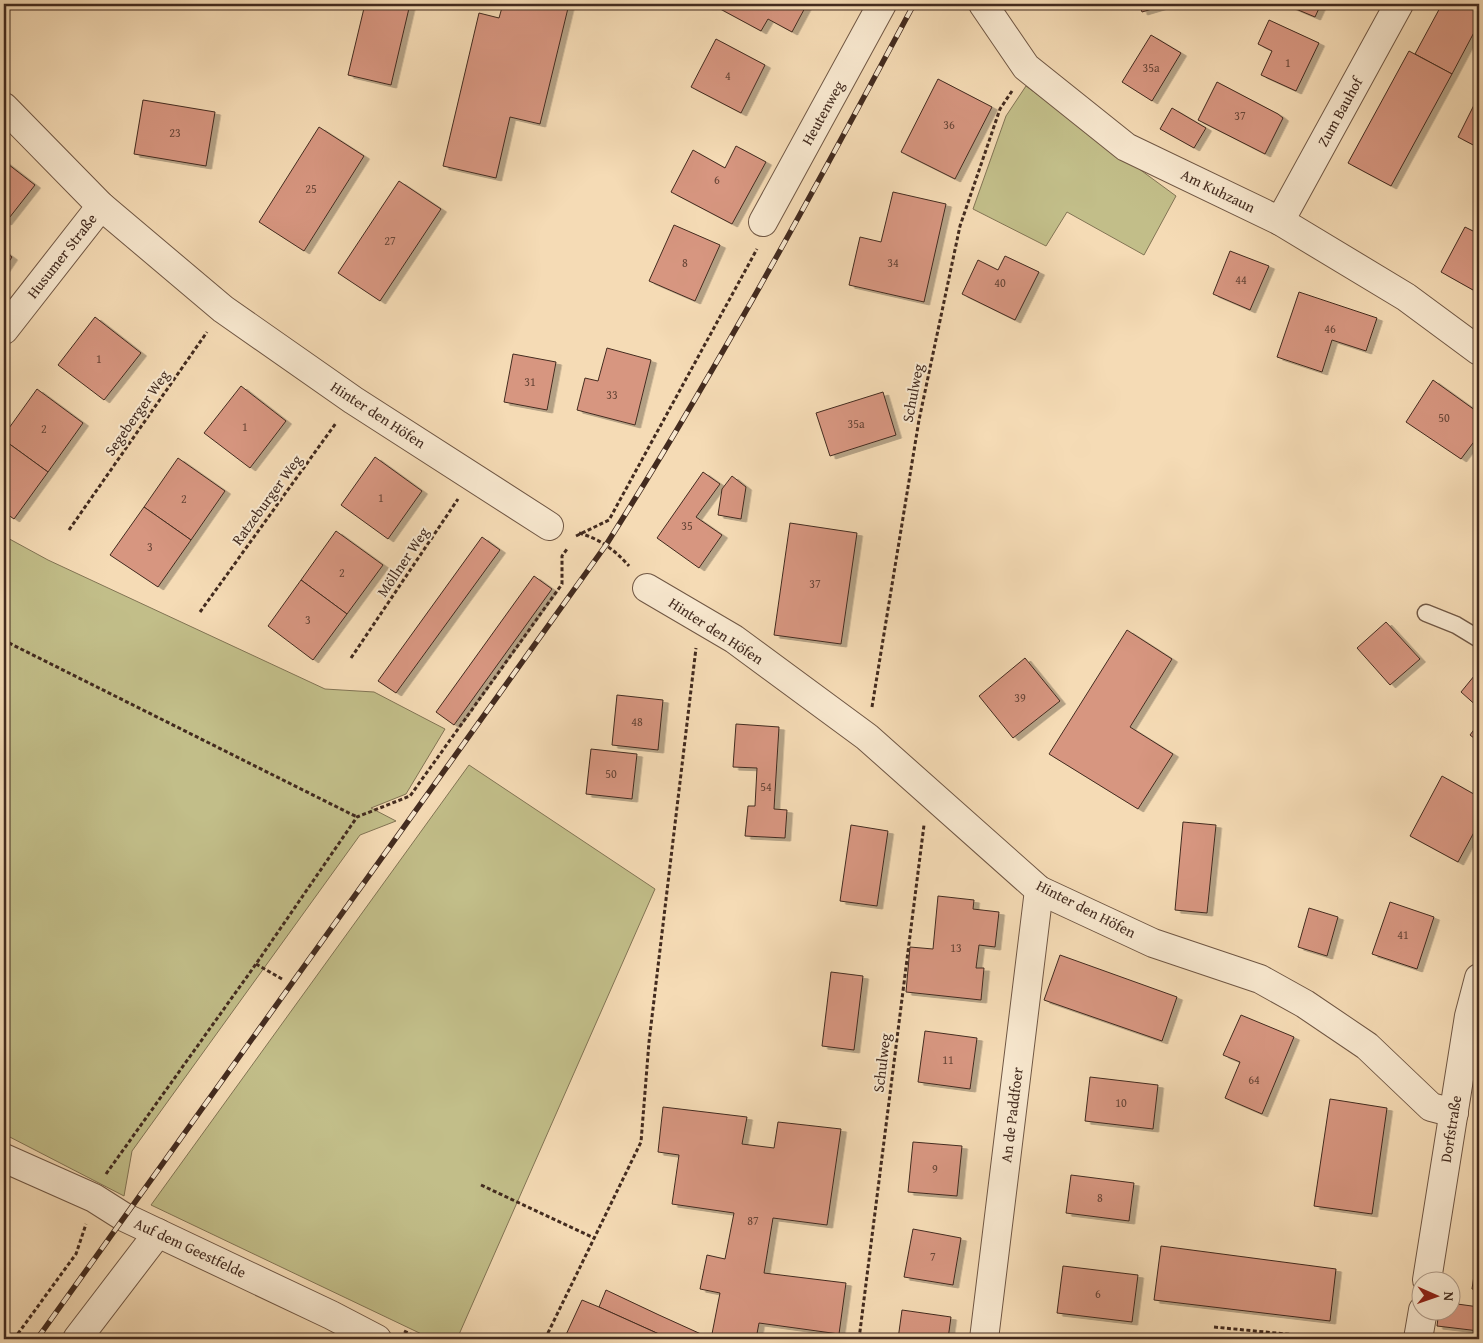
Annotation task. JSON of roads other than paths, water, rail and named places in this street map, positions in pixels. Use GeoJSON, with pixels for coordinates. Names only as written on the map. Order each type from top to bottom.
{"type":"FeatureCollection","features":[{"type":"Feature","properties":{"kind":"street","name":"Heutenweg"},"geometry":{"type":"LineString","coordinates":[[763,222],[882,4]]}},
{"type":"Feature","properties":{"kind":"street","name":"Am Kuhzaun"},"geometry":{"type":"LineString","coordinates":[[983,4],[1026,67],[1126,147],[1280,221],[1406,297],[1479,351]]}},
{"type":"Feature","properties":{"kind":"street","name":"Zum Bauhof"},"geometry":{"type":"LineString","coordinates":[[1280,221],[1399,4]]}},
{"type":"Feature","properties":{"kind":"street","name":"Hinter den Höfen"},"geometry":{"type":"LineString","coordinates":[[4,107],[101,206],[223,309],[353,400],[549,526]]}},
{"type":"Feature","properties":{"kind":"street","name":"Husumer Straße"},"geometry":{"type":"LineString","coordinates":[[4,330],[101,206]]}},
{"type":"Feature","properties":{"kind":"street","name":"Hinter den Höfen"},"geometry":{"type":"LineString","coordinates":[[647,588],[734,640],[867,737],[1040,890],[1154,943],[1260,979],[1298,1000],[1367,1046],[1431,1107],[1454,1113]]}},
{"type":"Feature","properties":{"kind":"street","name":"An de Paddfoer"},"geometry":{"type":"LineString","coordinates":[[984,1339],[1040,890]]}},
{"type":"Feature","properties":{"kind":"street","name":"Dorfstraße"},"geometry":{"type":"LineString","coordinates":[[1429,1270],[1469,1016],[1479,978]]}},
{"type":"Feature","properties":{"kind":"street","name":"Auf dem Geestfelde"},"geometry":{"type":"LineString","coordinates":[[4,1158],[94,1198],[158,1233],[331,1315],[377,1339]]}},
{"type":"Feature","properties":{"kind":"street"},"geometry":{"type":"LineString","coordinates":[[77,1339],[158,1233]]}},
{"type":"Feature","properties":{"kind":"street"},"geometry":{"type":"LineString","coordinates":[[1418,1339],[1421,1320]]}},
{"type":"Feature","properties":{"kind":"lane"},"geometry":{"type":"LineString","coordinates":[[1426,614],[1456,625],[1479,639]]}},
{"type":"Feature","properties":{"kind":"railway"},"geometry":{"type":"LineString","coordinates":[[37,1339],[606,545],[726,345],[803,209],[914,4]]}}]}
